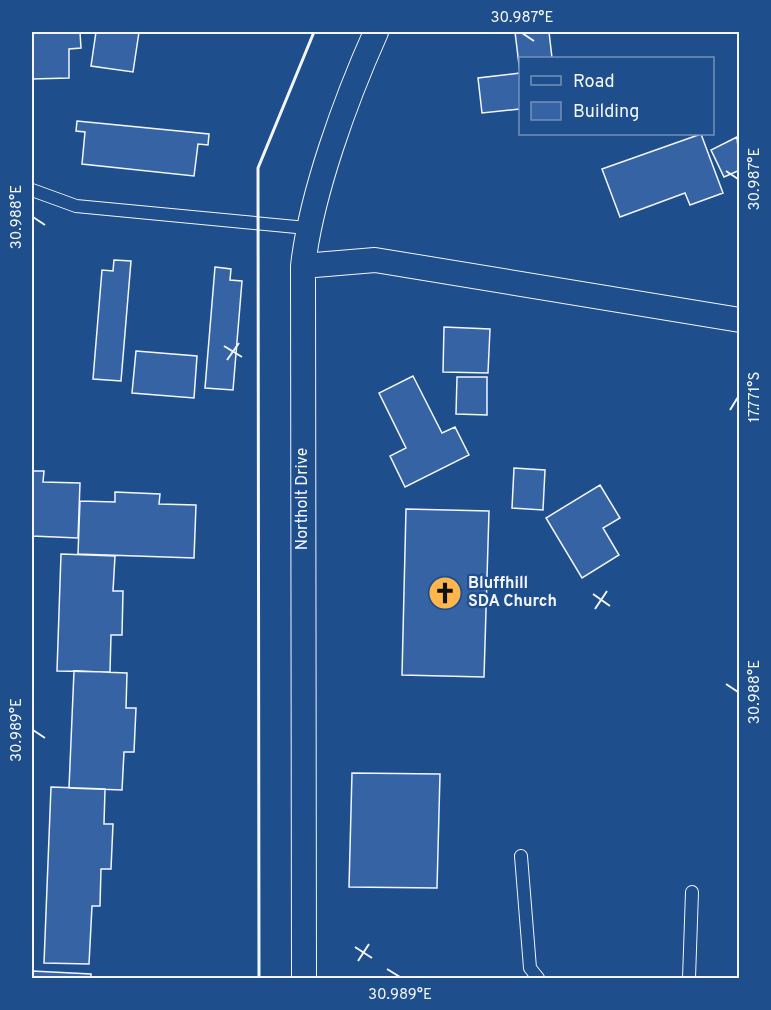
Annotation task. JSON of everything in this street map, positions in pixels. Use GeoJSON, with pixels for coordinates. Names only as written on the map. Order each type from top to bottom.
{"type":"FeatureCollection","features":[{"type":"Feature","properties":{"kind":"street","name":"Northolt Drive"},"geometry":{"type":"LineString","coordinates":[[304,978],[303,266],[307,228],[340,127],[376,32]]}},
{"type":"Feature","properties":{"kind":"street"},"geometry":{"type":"LineString","coordinates":[[303,266],[375,260],[740,320]]}},
{"type":"Feature","properties":{"kind":"lane"},"geometry":{"type":"LineString","coordinates":[[32,190],[76,206],[307,228]]}},
{"type":"Feature","properties":{"kind":"lane"},"geometry":{"type":"LineString","coordinates":[[521,856],[530,968],[538,978]]}},
{"type":"Feature","properties":{"kind":"lane"},"geometry":{"type":"LineString","coordinates":[[689,978],[693,892]]}},
{"type":"Feature","properties":{"kind":"building"},"geometry":{"type":"Polygon","coordinates":[[[32,32],[80,32],[81,48],[69,49],[69,78],[32,79],[32,32]]]}},
{"type":"Feature","properties":{"kind":"building"},"geometry":{"type":"Polygon","coordinates":[[[96,32],[139,32],[133,72],[91,66],[96,32]]]}},
{"type":"Feature","properties":{"kind":"building"},"geometry":{"type":"Polygon","coordinates":[[[515,32],[549,32],[552,57],[519,57],[519,65],[515,32]]]}},
{"type":"Feature","properties":{"kind":"building"},"geometry":{"type":"Polygon","coordinates":[[[519,73],[519,109],[482,113],[478,78],[519,73]]]}},
{"type":"Feature","properties":{"kind":"building"},"geometry":{"type":"Polygon","coordinates":[[[77,121],[209,134],[208,145],[198,144],[194,176],[82,164],[85,132],[76,131],[77,121]]]}},
{"type":"Feature","properties":{"kind":"building"},"geometry":{"type":"Polygon","coordinates":[[[701,135],[723,193],[690,205],[685,193],[620,217],[602,169],[701,135]]]}},
{"type":"Feature","properties":{"kind":"building"},"geometry":{"type":"Polygon","coordinates":[[[737,137],[740,170],[724,177],[711,150],[737,137]]]}},
{"type":"Feature","properties":{"kind":"building"},"geometry":{"type":"Polygon","coordinates":[[[114,260],[131,261],[121,381],[93,379],[102,270],[113,271],[114,260]]]}},
{"type":"Feature","properties":{"kind":"building"},"geometry":{"type":"Polygon","coordinates":[[[215,267],[231,269],[230,280],[242,281],[233,390],[205,388],[215,267]]]}},
{"type":"Feature","properties":{"kind":"building"},"geometry":{"type":"Polygon","coordinates":[[[444,327],[490,329],[488,373],[443,372],[444,327]]]}},
{"type":"Feature","properties":{"kind":"building"},"geometry":{"type":"Polygon","coordinates":[[[136,351],[197,356],[194,398],[132,393],[136,351]]]}},
{"type":"Feature","properties":{"kind":"building"},"geometry":{"type":"Polygon","coordinates":[[[413,376],[442,433],[455,427],[469,455],[405,487],[390,456],[406,448],[379,393],[413,376]]]}},
{"type":"Feature","properties":{"kind":"building"},"geometry":{"type":"Polygon","coordinates":[[[457,377],[487,377],[487,415],[456,414],[457,377]]]}},
{"type":"Feature","properties":{"kind":"building"},"geometry":{"type":"Polygon","coordinates":[[[514,468],[545,470],[543,510],[512,508],[514,468]]]}},
{"type":"Feature","properties":{"kind":"building"},"geometry":{"type":"Polygon","coordinates":[[[32,471],[44,471],[43,482],[80,483],[78,538],[32,536],[32,471]]]}},
{"type":"Feature","properties":{"kind":"building"},"geometry":{"type":"Polygon","coordinates":[[[600,485],[620,518],[603,528],[619,555],[582,578],[546,518],[600,485]]]}},
{"type":"Feature","properties":{"kind":"building"},"geometry":{"type":"Polygon","coordinates":[[[115,492],[160,494],[159,504],[196,505],[194,558],[78,554],[80,501],[115,502],[115,492]]]}},
{"type":"Feature","properties":{"kind":"building","name":"Bluffhill SDA Church"},"geometry":{"type":"Polygon","coordinates":[[[406,509],[489,511],[484,677],[402,675],[406,509]]]}},
{"type":"Feature","properties":{"kind":"building"},"geometry":{"type":"Polygon","coordinates":[[[61,554],[115,556],[113,591],[123,591],[122,635],[111,635],[110,672],[57,671],[61,554]]]}},
{"type":"Feature","properties":{"kind":"building"},"geometry":{"type":"Polygon","coordinates":[[[74,671],[127,673],[126,708],[136,708],[134,752],[124,752],[122,790],[69,788],[74,671]]]}},
{"type":"Feature","properties":{"kind":"building"},"geometry":{"type":"Polygon","coordinates":[[[352,773],[440,774],[437,888],[349,887],[352,773]]]}},
{"type":"Feature","properties":{"kind":"building"},"geometry":{"type":"Polygon","coordinates":[[[51,787],[105,789],[104,824],[113,824],[111,869],[101,869],[100,906],[92,906],[89,964],[44,963],[51,787]]]}},
{"type":"Feature","properties":{"kind":"building"},"geometry":{"type":"Polygon","coordinates":[[[32,971],[91,974],[91,978],[32,978],[32,971]]]}},
{"type":"Feature","properties":{"kind":"wall"},"geometry":{"type":"LineString","coordinates":[[259,978],[258,168],[314,32]]}},
{"type":"Feature","properties":{"kind":"place","name":"Bluffhill SDA Church"},"geometry":{"type":"Point","coordinates":[445,593]}}]}
